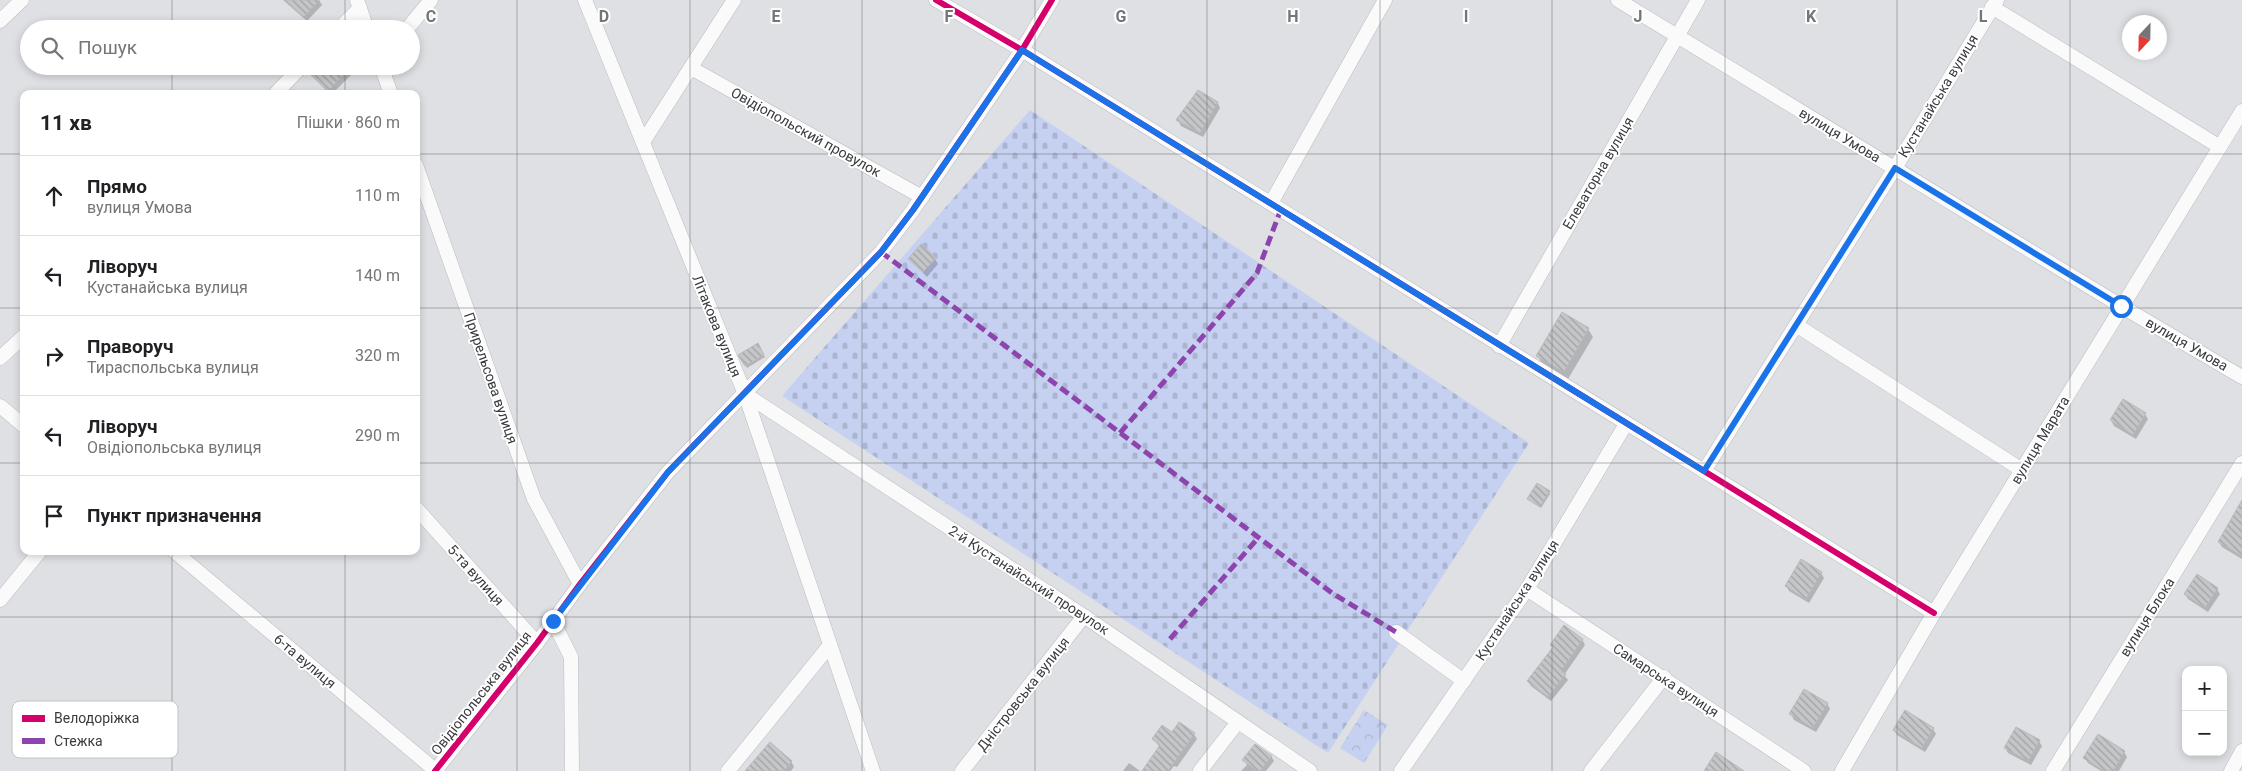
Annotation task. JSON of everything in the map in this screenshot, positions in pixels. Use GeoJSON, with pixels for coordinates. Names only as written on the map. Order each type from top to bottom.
{"type":"FeatureCollection","features":[{"type":"Feature","properties":{"kind":"street"},"geometry":{"type":"LineString","coordinates":[[0,21],[22,0]]}},
{"type":"Feature","properties":{"kind":"street"},"geometry":{"type":"LineString","coordinates":[[414,20],[431,0]]}},
{"type":"Feature","properties":{"kind":"street","name":"Літакова вулиця"},"geometry":{"type":"LineString","coordinates":[[585,0],[745,394],[873,771]]}},
{"type":"Feature","properties":{"kind":"street"},"geometry":{"type":"LineString","coordinates":[[643,142],[734,0]]}},
{"type":"Feature","properties":{"kind":"street"},"geometry":{"type":"LineString","coordinates":[[936,0],[1022,50],[1271,203],[1934,614]]}},
{"type":"Feature","properties":{"kind":"street","name":"Овідіопольська вулиця"},"geometry":{"type":"LineString","coordinates":[[435,771],[537,643],[580,584],[668,472],[881,252],[922,197],[1022,50],[1052,0]]}},
{"type":"Feature","properties":{"kind":"street"},"geometry":{"type":"LineString","coordinates":[[1271,203],[1385,0]]}},
{"type":"Feature","properties":{"kind":"street","name":"вулиця Умова"},"geometry":{"type":"LineString","coordinates":[[1618,0],[2121,306],[2242,377]]}},
{"type":"Feature","properties":{"kind":"street","name":"Елеваторна вулиця"},"geometry":{"type":"LineString","coordinates":[[1499,346],[1698,0]]}},
{"type":"Feature","properties":{"kind":"street"},"geometry":{"type":"LineString","coordinates":[[1995,3],[2220,147]]}},
{"type":"Feature","properties":{"kind":"street","name":"Кустанайська вулиця"},"geometry":{"type":"LineString","coordinates":[[1704,471],[1895,168],[1995,3]]}},
{"type":"Feature","properties":{"kind":"street"},"geometry":{"type":"LineString","coordinates":[[346,20],[358,4]]}},
{"type":"Feature","properties":{"kind":"street"},"geometry":{"type":"LineString","coordinates":[[358,4],[364,20]]}},
{"type":"Feature","properties":{"kind":"street","name":"Овідіопольский провулок"},"geometry":{"type":"LineString","coordinates":[[691,68],[922,197]]}},
{"type":"Feature","properties":{"kind":"street"},"geometry":{"type":"LineString","coordinates":[[279,90],[293,75]]}},
{"type":"Feature","properties":{"kind":"street"},"geometry":{"type":"LineString","coordinates":[[384,75],[390,90]]}},
{"type":"Feature","properties":{"kind":"street","name":"вулиця Марата"},"geometry":{"type":"LineString","coordinates":[[1842,771],[1934,614],[2242,111]]}},
{"type":"Feature","properties":{"kind":"street","name":"Прирельсова вулиця"},"geometry":{"type":"LineString","coordinates":[[420,176],[534,499],[580,584]]}},
{"type":"Feature","properties":{"kind":"street"},"geometry":{"type":"LineString","coordinates":[[1796,325],[2022,470]]}},
{"type":"Feature","properties":{"kind":"street"},"geometry":{"type":"LineString","coordinates":[[0,358],[20,340]]}},
{"type":"Feature","properties":{"kind":"street","name":"2-й Кустанайський провулок"},"geometry":{"type":"LineString","coordinates":[[745,394],[1084,616],[1310,771]]}},
{"type":"Feature","properties":{"kind":"street"},"geometry":{"type":"LineString","coordinates":[[0,406],[20,423]]}},
{"type":"Feature","properties":{"kind":"street","name":"Кустанайська вулиця"},"geometry":{"type":"LineString","coordinates":[[1401,771],[1527,589],[1626,424]]}},
{"type":"Feature","properties":{"kind":"street","name":"вулиця Блока"},"geometry":{"type":"LineString","coordinates":[[2053,771],[2242,463]]}},
{"type":"Feature","properties":{"kind":"street","name":"5-та вулиця"},"geometry":{"type":"LineString","coordinates":[[420,512],[537,643]]}},
{"type":"Feature","properties":{"kind":"street"},"geometry":{"type":"LineString","coordinates":[[0,600],[37,555]]}},
{"type":"Feature","properties":{"kind":"street","name":"6-та вулиця"},"geometry":{"type":"LineString","coordinates":[[179,555],[435,771]]}},
{"type":"Feature","properties":{"kind":"street","name":"Самарська вулиця"},"geometry":{"type":"LineString","coordinates":[[1527,589],[1664,677],[1804,771]]}},
{"type":"Feature","properties":{"kind":"street","name":"Дністровська вулиця"},"geometry":{"type":"LineString","coordinates":[[962,771],[1084,616]]}},
{"type":"Feature","properties":{"kind":"street"},"geometry":{"type":"LineString","coordinates":[[553,621],[571,657],[572,771]]}},
{"type":"Feature","properties":{"kind":"street"},"geometry":{"type":"LineString","coordinates":[[1396,632],[1464,681]]}},
{"type":"Feature","properties":{"kind":"street"},"geometry":{"type":"LineString","coordinates":[[728,771],[830,645]]}},
{"type":"Feature","properties":{"kind":"street"},"geometry":{"type":"LineString","coordinates":[[1591,771],[1664,677]]}},
{"type":"Feature","properties":{"kind":"street"},"geometry":{"type":"LineString","coordinates":[[1200,771],[1238,722]]}},
{"type":"Feature","properties":{"kind":"street"},"geometry":{"type":"LineString","coordinates":[[2231,771],[2242,751]]}},
{"type":"Feature","properties":{"kind":"green space"},"geometry":{"type":"Polygon","coordinates":[[[1030,110],[1529,443],[1328,753],[782,396],[1030,110]]]}},
{"type":"Feature","properties":{"kind":"green space"},"geometry":{"type":"Polygon","coordinates":[[[1364,710],[1388,725],[1364,763],[1340,748],[1364,710]]]}},
{"type":"Feature","properties":{"kind":"building"},"geometry":{"type":"Polygon","coordinates":[[[285,0],[319,0],[304,17],[285,0]]]}},
{"type":"Feature","properties":{"kind":"building"},"geometry":{"type":"Polygon","coordinates":[[[311,75],[343,75],[329,90],[311,75]]]}},
{"type":"Feature","properties":{"kind":"building"},"geometry":{"type":"Polygon","coordinates":[[[1198,90],[1218,102],[1200,133],[1176,120],[1198,90]]]}},
{"type":"Feature","properties":{"kind":"building"},"geometry":{"type":"Polygon","coordinates":[[[921,244],[936,258],[923,272],[908,259],[921,244]]]}},
{"type":"Feature","properties":{"kind":"building"},"geometry":{"type":"Polygon","coordinates":[[[1562,312],[1589,328],[1564,372],[1536,356],[1562,312]]]}},
{"type":"Feature","properties":{"kind":"building"},"geometry":{"type":"Polygon","coordinates":[[[758,343],[764,355],[745,366],[738,355],[758,343]]]}},
{"type":"Feature","properties":{"kind":"building"},"geometry":{"type":"Polygon","coordinates":[[[2123,399],[2146,413],[2133,435],[2110,420],[2123,399]]]}},
{"type":"Feature","properties":{"kind":"building"},"geometry":{"type":"Polygon","coordinates":[[[1537,483],[1550,491],[1540,507],[1527,499],[1537,483]]]}},
{"type":"Feature","properties":{"kind":"building"},"geometry":{"type":"Polygon","coordinates":[[[2242,500],[2242,556],[2218,542],[2242,500]]]}},
{"type":"Feature","properties":{"kind":"building"},"geometry":{"type":"Polygon","coordinates":[[[1801,559],[1822,572],[1806,599],[1785,586],[1801,559]]]}},
{"type":"Feature","properties":{"kind":"building"},"geometry":{"type":"Polygon","coordinates":[[[2197,574],[2218,588],[2205,608],[2184,594],[2197,574]]]}},
{"type":"Feature","properties":{"kind":"building"},"geometry":{"type":"Polygon","coordinates":[[[1564,625],[1583,639],[1561,671],[1566,674],[1548,697],[1527,681],[1553,647],[1550,645],[1564,625]]]}},
{"type":"Feature","properties":{"kind":"building"},"geometry":{"type":"Polygon","coordinates":[[[1804,689],[1828,703],[1813,728],[1789,714],[1804,689]]]}},
{"type":"Feature","properties":{"kind":"building"},"geometry":{"type":"Polygon","coordinates":[[[1905,710],[1934,728],[1922,748],[1893,730],[1905,710]]]}},
{"type":"Feature","properties":{"kind":"building"},"geometry":{"type":"Polygon","coordinates":[[[1179,722],[1195,733],[1168,771],[1142,771],[1160,745],[1152,739],[1162,725],[1172,732],[1179,722]]]}},
{"type":"Feature","properties":{"kind":"building"},"geometry":{"type":"Polygon","coordinates":[[[2016,727],[2040,740],[2028,761],[2004,748],[2016,727]]]}},
{"type":"Feature","properties":{"kind":"building"},"geometry":{"type":"Polygon","coordinates":[[[2098,734],[2125,751],[2113,771],[2104,771],[2083,758],[2098,734]]]}},
{"type":"Feature","properties":{"kind":"building"},"geometry":{"type":"Polygon","coordinates":[[[770,742],[792,761],[784,771],[745,771],[770,742]]]}},
{"type":"Feature","properties":{"kind":"building"},"geometry":{"type":"Polygon","coordinates":[[[1255,744],[1272,756],[1260,771],[1257,771],[1242,760],[1255,744]]]}},
{"type":"Feature","properties":{"kind":"building"},"geometry":{"type":"Polygon","coordinates":[[[1716,752],[1744,771],[1704,771],[1716,752]]]}},
{"type":"Feature","properties":{"kind":"marked path"},"geometry":{"type":"LineString","coordinates":[[1120,433],[1257,273],[1281,209]]}},
{"type":"Feature","properties":{"kind":"marked path"},"geometry":{"type":"LineString","coordinates":[[881,252],[1332,593],[1396,632]]}},
{"type":"Feature","properties":{"kind":"marked path"},"geometry":{"type":"LineString","coordinates":[[1170,639],[1258,538]]}},
{"type":"Feature","properties":{"kind":"cycle path"},"geometry":{"type":"LineString","coordinates":[[936,0],[1022,50],[1934,613]]}},
{"type":"Feature","properties":{"kind":"cycle path"},"geometry":{"type":"LineString","coordinates":[[435,771],[537,643],[580,584],[668,472],[881,252],[913,210],[1022,50],[1052,0]]}},
{"type":"Feature","properties":{"kind":"route"},"geometry":{"type":"LineString","coordinates":[[553,621],[668,472],[881,252],[913,210],[1022,50],[1704,471],[1895,168],[2121,306]]}}]}
